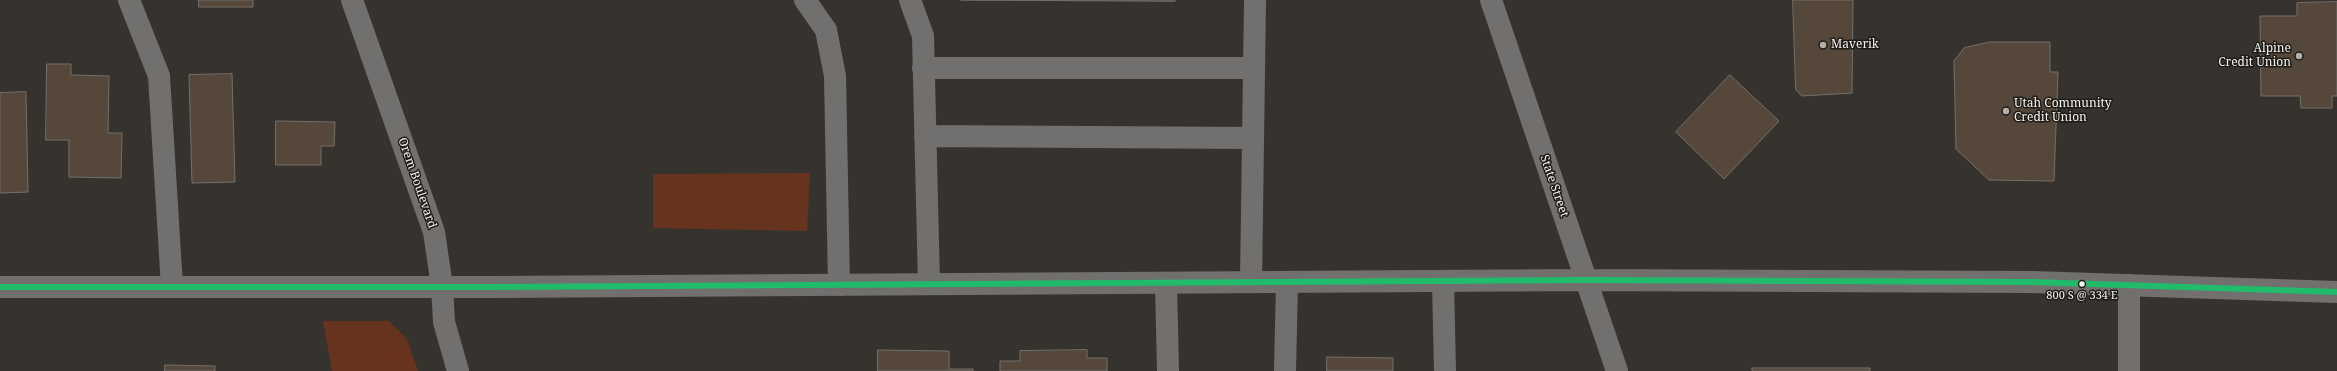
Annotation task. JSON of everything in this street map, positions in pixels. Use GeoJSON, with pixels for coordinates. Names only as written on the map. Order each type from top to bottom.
{"type":"FeatureCollection","features":[{"type":"Feature","properties":{"kind":"main road","name":"State Street"},"geometry":{"type":"LineString","coordinates":[[1491,0],[1616,371]]}},
{"type":"Feature","properties":{"kind":"main road"},"geometry":{"type":"LineString","coordinates":[[0,286],[172,287],[839,285],[1585,280],[2032,282],[2337,292]]}},
{"type":"Feature","properties":{"kind":"street"},"geometry":{"type":"LineString","coordinates":[[129,0],[159,76],[172,287]]}},
{"type":"Feature","properties":{"kind":"street","name":"Orem Boulevard"},"geometry":{"type":"LineString","coordinates":[[352,0],[434,232],[442,286],[444,322],[458,371]]}},
{"type":"Feature","properties":{"kind":"street"},"geometry":{"type":"LineString","coordinates":[[805,0],[826,30],[835,76],[839,285]]}},
{"type":"Feature","properties":{"kind":"street"},"geometry":{"type":"LineString","coordinates":[[910,0],[923,36],[929,284]]}},
{"type":"Feature","properties":{"kind":"street"},"geometry":{"type":"LineString","coordinates":[[1252,282],[1255,0]]}},
{"type":"Feature","properties":{"kind":"street"},"geometry":{"type":"LineString","coordinates":[[923,68],[1254,68]]}},
{"type":"Feature","properties":{"kind":"street"},"geometry":{"type":"LineString","coordinates":[[925,136],[1253,138]]}},
{"type":"Feature","properties":{"kind":"street"},"geometry":{"type":"LineString","coordinates":[[1285,371],[1287,282]]}},
{"type":"Feature","properties":{"kind":"street"},"geometry":{"type":"LineString","coordinates":[[1443,282],[1445,371]]}},
{"type":"Feature","properties":{"kind":"street"},"geometry":{"type":"LineString","coordinates":[[1166,283],[1168,371]]}},
{"type":"Feature","properties":{"kind":"street"},"geometry":{"type":"LineString","coordinates":[[2129,285],[2129,371]]}},
{"type":"Feature","properties":{"kind":"shaded area"},"geometry":{"type":"Polygon","coordinates":[[[810,173],[807,231],[653,228],[653,174],[810,173]]]}},
{"type":"Feature","properties":{"kind":"shaded area"},"geometry":{"type":"Polygon","coordinates":[[[323,321],[389,321],[407,339],[418,371],[332,371],[323,321]]]}},
{"type":"Feature","properties":{"kind":"building"},"geometry":{"type":"Polygon","coordinates":[[[199,0],[253,0],[253,7],[199,7],[199,0]]]}},
{"type":"Feature","properties":{"kind":"building"},"geometry":{"type":"Polygon","coordinates":[[[961,0],[1176,0],[1175,1],[961,0]]]}},
{"type":"Feature","properties":{"kind":"building","name":"Maverik"},"geometry":{"type":"Polygon","coordinates":[[[1793,0],[1853,0],[1852,93],[1802,96],[1796,90],[1793,0]]]}},
{"type":"Feature","properties":{"kind":"building","name":"Alpine Credit Union"},"geometry":{"type":"Polygon","coordinates":[[[2337,2],[2337,96],[2332,96],[2332,108],[2301,108],[2300,96],[2261,96],[2260,16],[2297,16],[2297,3],[2337,2]]]}},
{"type":"Feature","properties":{"kind":"building","name":"Utah Community Credit Union"},"geometry":{"type":"Polygon","coordinates":[[[1990,42],[2050,42],[2050,72],[2058,72],[2054,181],[1989,180],[1956,149],[1954,61],[1964,48],[1990,42]]]}},
{"type":"Feature","properties":{"kind":"building"},"geometry":{"type":"Polygon","coordinates":[[[47,64],[71,64],[71,75],[109,76],[108,133],[122,133],[121,178],[69,177],[69,140],[46,140],[47,64]]]}},
{"type":"Feature","properties":{"kind":"building"},"geometry":{"type":"Polygon","coordinates":[[[232,74],[235,182],[192,183],[189,75],[232,74]]]}},
{"type":"Feature","properties":{"kind":"building"},"geometry":{"type":"Polygon","coordinates":[[[1730,75],[1779,121],[1724,179],[1676,132],[1730,75]]]}},
{"type":"Feature","properties":{"kind":"building"},"geometry":{"type":"Polygon","coordinates":[[[26,92],[28,192],[0,193],[0,93],[26,92]]]}},
{"type":"Feature","properties":{"kind":"building"},"geometry":{"type":"Polygon","coordinates":[[[276,121],[335,122],[334,146],[321,146],[321,165],[276,165],[276,121]]]}},
{"type":"Feature","properties":{"kind":"building"},"geometry":{"type":"Polygon","coordinates":[[[878,350],[949,351],[949,369],[973,369],[973,371],[878,371],[878,350]]]}},
{"type":"Feature","properties":{"kind":"building"},"geometry":{"type":"Polygon","coordinates":[[[1087,350],[1087,358],[1107,358],[1107,371],[1000,371],[1000,361],[1020,361],[1020,351],[1087,350]]]}},
{"type":"Feature","properties":{"kind":"building"},"geometry":{"type":"Polygon","coordinates":[[[1327,357],[1393,358],[1393,371],[1327,371],[1327,357]]]}},
{"type":"Feature","properties":{"kind":"building"},"geometry":{"type":"Polygon","coordinates":[[[165,365],[215,366],[215,371],[165,371],[165,365]]]}},
{"type":"Feature","properties":{"kind":"building"},"geometry":{"type":"Polygon","coordinates":[[[1752,368],[1870,368],[1870,371],[1753,371],[1752,368]]]}},
{"type":"Feature","properties":{"kind":"transit line"},"geometry":{"type":"LineString","coordinates":[[0,287],[495,287],[1585,280],[2032,282],[2337,292]]}},
{"type":"Feature","properties":{"kind":"place","name":"Maverik"},"geometry":{"type":"Point","coordinates":[1823,45]}},
{"type":"Feature","properties":{"kind":"place","name":"Alpine Credit Union"},"geometry":{"type":"Point","coordinates":[2299,56]}},
{"type":"Feature","properties":{"kind":"place","name":"Utah Community Credit Union"},"geometry":{"type":"Point","coordinates":[2006,111]}},
{"type":"Feature","properties":{"kind":"place","name":"800 S @ 334 E"},"geometry":{"type":"Point","coordinates":[2082,284]}}]}
